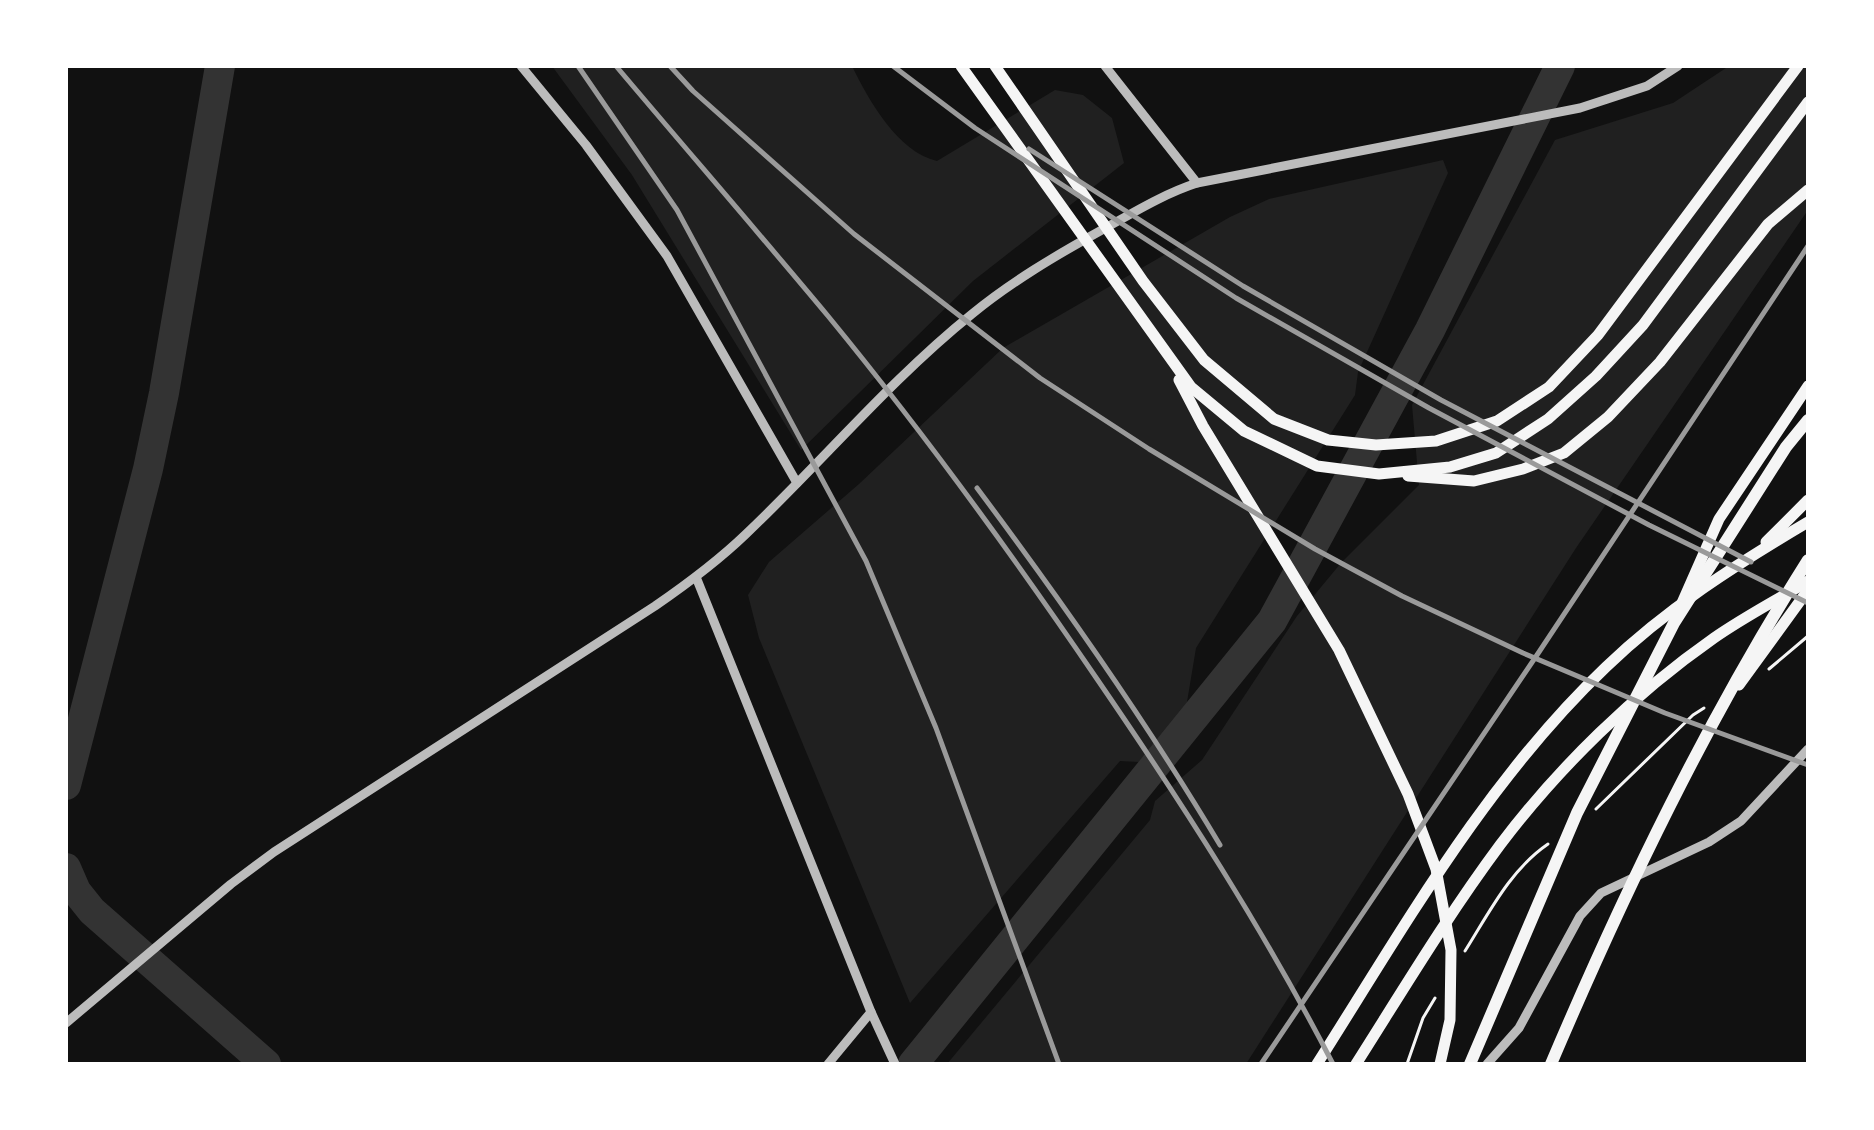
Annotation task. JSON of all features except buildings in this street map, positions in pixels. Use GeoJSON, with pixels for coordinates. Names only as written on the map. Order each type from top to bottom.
{"type":"FeatureCollection","features":[{"type":"Feature","properties":{"kind":"highway"},"geometry":{"type":"LineString","coordinates":[[1470,1064],[1577,813],[1674,623],[1786,447],[1808,420]]}},
{"type":"Feature","properties":{"kind":"highway"},"geometry":{"type":"LineString","coordinates":[[1551,1064],[1641,863],[1712,721],[1808,560]]}},
{"type":"Feature","properties":{"kind":"main road"},"geometry":{"type":"LineString","coordinates":[[961,66],[1191,387],[1244,431],[1317,466],[1474,481],[1523,469],[1564,453],[1608,417],[1660,362],[1768,224],[1808,190]]}},
{"type":"Feature","properties":{"kind":"main road"},"geometry":{"type":"LineString","coordinates":[[995,66],[1143,281],[1204,360],[1274,419],[1328,440],[1376,445],[1436,441],[1497,421],[1549,387],[1598,335],[1798,66]]}},
{"type":"Feature","properties":{"kind":"main road"},"geometry":{"type":"LineString","coordinates":[[1379,474],[1450,467],[1496,453],[1548,419],[1596,376],[1643,325],[1808,102]]}},
{"type":"Feature","properties":{"kind":"main road"},"geometry":{"type":"LineString","coordinates":[[1160,344],[1203,426],[1339,650],[1408,794],[1436,869],[1451,950],[1450,1020],[1440,1064]]}},
{"type":"Feature","properties":{"kind":"main road"},"geometry":{"type":"LineString","coordinates":[[1674,623],[1719,519],[1808,386]]}},
{"type":"Feature","properties":{"kind":"main road"},"geometry":{"type":"LineString","coordinates":[[1754,555],[1808,500]]}},
{"type":"Feature","properties":{"kind":"main road"},"geometry":{"type":"LineString","coordinates":[[1317,1064],[1458,844],[1554,720],[1641,635],[1697,592],[1808,522]]}},
{"type":"Feature","properties":{"kind":"main road"},"geometry":{"type":"LineString","coordinates":[[1356,1064],[1479,875],[1550,786],[1613,722],[1684,661],[1734,625],[1808,581]]}},
{"type":"Feature","properties":{"kind":"main road"},"geometry":{"type":"LineString","coordinates":[[1712,721],[1808,590]]}},
{"type":"Feature","properties":{"kind":"street"},"geometry":{"type":"LineString","coordinates":[[521,66],[586,145],[667,256],[797,483]]}},
{"type":"Feature","properties":{"kind":"street"},"geometry":{"type":"LineString","coordinates":[[1105,66],[1197,183]]}},
{"type":"Feature","properties":{"kind":"street"},"geometry":{"type":"LineString","coordinates":[[66,1023],[274,852],[696,577],[734,545],[921,358],[994,297],[1046,262],[1177,190],[1197,183],[1580,108],[1647,86],[1678,66]]}},
{"type":"Feature","properties":{"kind":"street"},"geometry":{"type":"LineString","coordinates":[[696,577],[871,1012],[895,1064]]}},
{"type":"Feature","properties":{"kind":"street"},"geometry":{"type":"LineString","coordinates":[[1487,1064],[1519,1028],[1580,916],[1601,893],[1709,842],[1741,821],[1808,749]]}},
{"type":"Feature","properties":{"kind":"street"},"geometry":{"type":"LineString","coordinates":[[828,1064],[871,1012]]}},
{"type":"Feature","properties":{"kind":"shaded area"},"geometry":{"type":"Polygon","coordinates":[[[552,66],[852,66],[876,109],[897,136],[923,156],[937,161],[1055,90],[1083,95],[1112,118],[1124,163],[973,281],[801,450],[632,175],[552,66]]]}},
{"type":"Feature","properties":{"kind":"shaded area"},"geometry":{"type":"Polygon","coordinates":[[[1729,66],[1808,66],[1808,210],[1576,548],[1246,1064],[947,1064],[1150,820],[1155,801],[1202,760],[1297,616],[1341,563],[1419,485],[1412,405],[1555,140],[1673,103],[1729,66]]]}},
{"type":"Feature","properties":{"kind":"shaded area"},"geometry":{"type":"Polygon","coordinates":[[[1443,160],[1448,173],[1358,372],[1355,395],[1196,648],[1186,708],[1139,762],[1120,761],[910,1003],[759,638],[748,595],[769,562],[859,484],[1003,348],[1230,217],[1269,199],[1443,160]]]}},
{"type":"Feature","properties":{"kind":"waterway"},"geometry":{"type":"LineString","coordinates":[[66,785],[148,469],[220,66]]}},
{"type":"Feature","properties":{"kind":"waterway"},"geometry":{"type":"LineString","coordinates":[[913,1064],[1272,621],[1430,330],[1560,66]]}},
{"type":"Feature","properties":{"kind":"waterway"},"geometry":{"type":"LineString","coordinates":[[66,868],[76,891],[92,911],[266,1064]]}},
{"type":"Feature","properties":{"kind":"railway"},"geometry":{"type":"LineString","coordinates":[[578,66],[677,210],[866,561],[936,728],[1059,1064]]}},
{"type":"Feature","properties":{"kind":"railway"},"geometry":{"type":"LineString","coordinates":[[616,66],[828,316],[899,404],[1000,540],[1191,820],[1279,965],[1333,1064]]}},
{"type":"Feature","properties":{"kind":"railway"},"geometry":{"type":"LineString","coordinates":[[670,66],[693,91],[854,234],[1040,378],[1149,449],[1315,549],[1402,596],[1523,653],[1665,713],[1808,765]]}},
{"type":"Feature","properties":{"kind":"railway"},"geometry":{"type":"LineString","coordinates":[[893,66],[975,128],[1236,298],[1429,408],[1649,525],[1808,603]]}},
{"type":"Feature","properties":{"kind":"railway"},"geometry":{"type":"LineString","coordinates":[[1029,149],[1243,286],[1441,400],[1751,562]]}},
{"type":"Feature","properties":{"kind":"railway"},"geometry":{"type":"LineString","coordinates":[[1261,1064],[1808,246]]}},
{"type":"Feature","properties":{"kind":"railway"},"geometry":{"type":"LineString","coordinates":[[977,488],[1103,663],[1220,845]]}}]}
